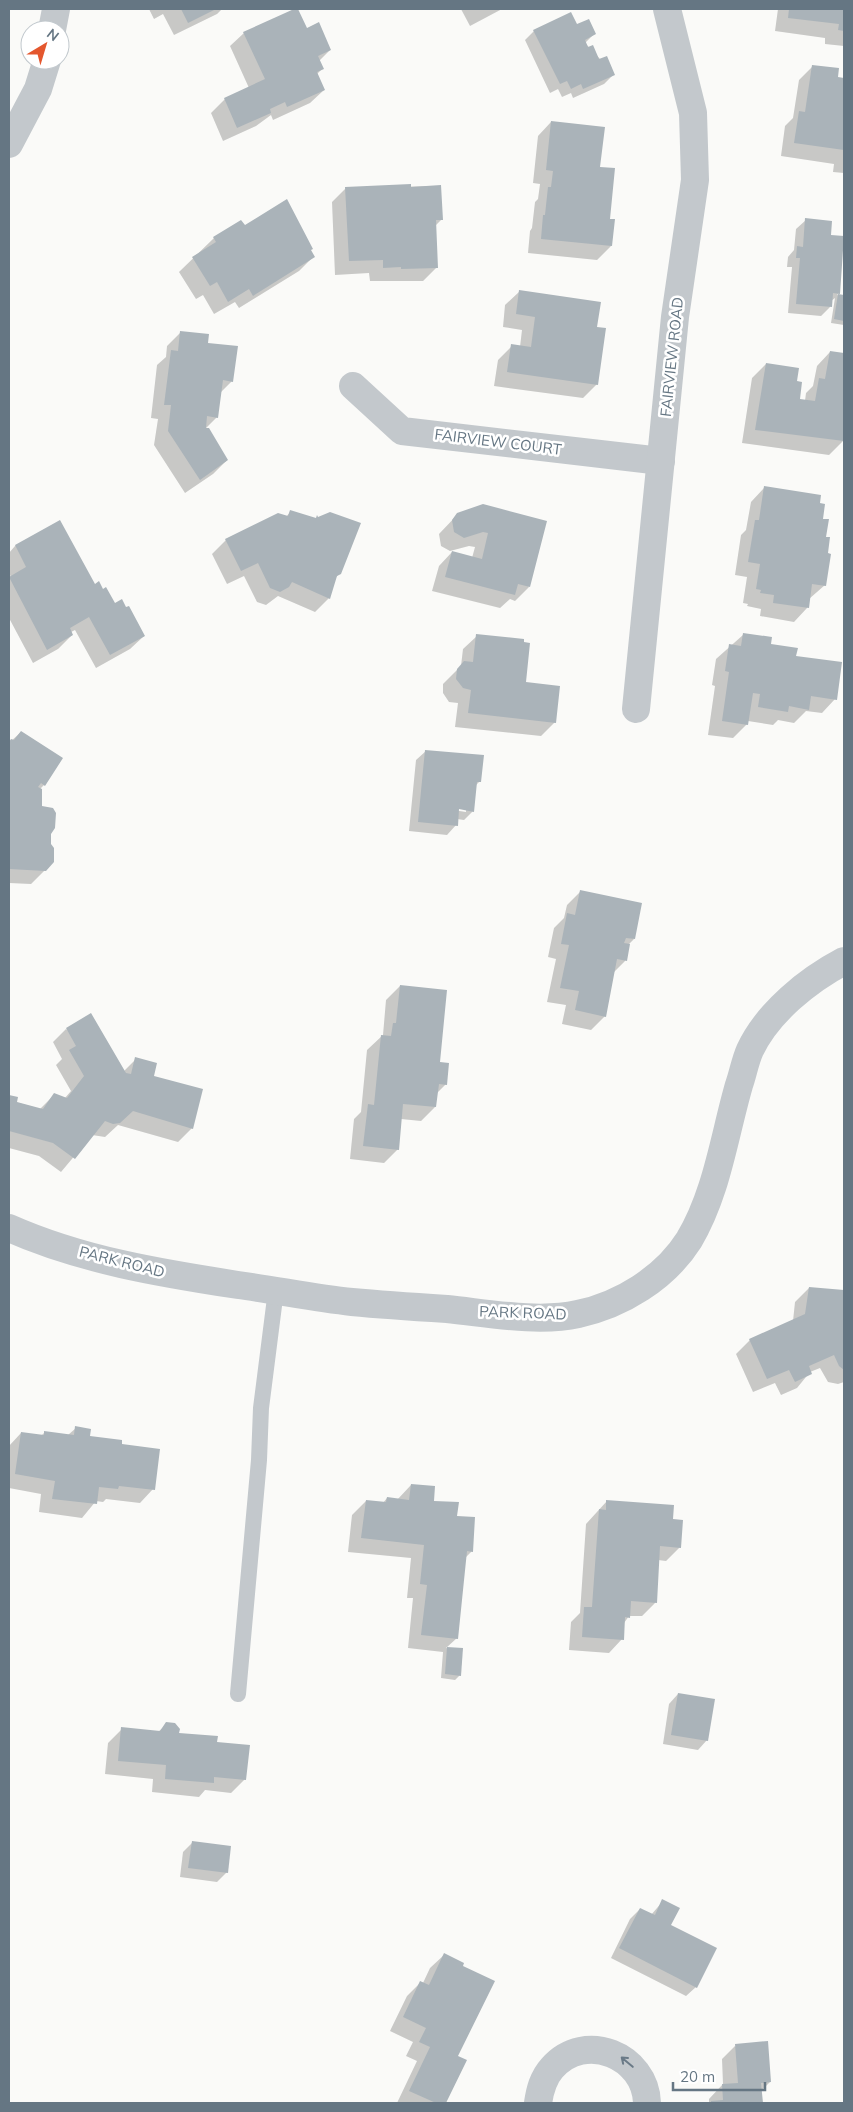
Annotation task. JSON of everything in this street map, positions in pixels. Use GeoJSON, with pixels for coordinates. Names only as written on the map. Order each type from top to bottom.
{"type":"FeatureCollection","features":[{"type":"Feature","properties":{"kind":"street","name":"FAIRVIEW ROAD"},"geometry":{"type":"LineString","coordinates":[[636,709],[675,316],[695,180],[693,113],[667,9]]}},
{"type":"Feature","properties":{"kind":"street"},"geometry":{"type":"LineString","coordinates":[[9,144],[38,90],[44,70]]}},
{"type":"Feature","properties":{"kind":"street","name":"FAIRVIEW COURT"},"geometry":{"type":"LineString","coordinates":[[353,386],[402,431],[661,461]]}},
{"type":"Feature","properties":{"kind":"street","name":"PARK ROAD"},"geometry":{"type":"LineString","coordinates":[[9,1228],[27,1236],[106,1261],[181,1276],[350,1302],[533,1316],[576,1315],[612,1303],[642,1288],[664,1269],[688,1241],[702,1213],[720,1165],[727,1128],[750,1050],[777,1012],[801,990],[844,961]]}},
{"type":"Feature","properties":{"kind":"street"},"geometry":{"type":"LineString","coordinates":[[538,2103],[541,2085],[551,2068],[560,2060],[581,2051],[603,2050],[622,2057],[630,2064],[642,2079],[647,2090],[647,2103]]}},
{"type":"Feature","properties":{"kind":"lane"},"geometry":{"type":"LineString","coordinates":[[238,1694],[259,1460],[260,1408],[276,1290]]}},
{"type":"Feature","properties":{"kind":"building"},"geometry":{"type":"Polygon","coordinates":[[[181,9],[216,9],[188,23],[181,9]]]}},
{"type":"Feature","properties":{"kind":"building"},"geometry":{"type":"Polygon","coordinates":[[[294,9],[298,9],[307,28],[319,22],[331,50],[318,56],[324,69],[317,72],[325,90],[287,107],[285,102],[270,109],[271,113],[237,128],[224,98],[265,79],[243,32],[294,9]]]}},
{"type":"Feature","properties":{"kind":"building"},"geometry":{"type":"Polygon","coordinates":[[[789,9],[844,9],[844,31],[838,30],[839,24],[788,18],[789,9]]]}},
{"type":"Feature","properties":{"kind":"building"},"geometry":{"type":"Polygon","coordinates":[[[571,12],[577,24],[589,19],[596,34],[585,40],[588,47],[593,45],[599,59],[607,56],[615,75],[583,89],[581,84],[571,89],[567,81],[560,84],[533,30],[571,12]]]}},
{"type":"Feature","properties":{"kind":"building"},"geometry":{"type":"Polygon","coordinates":[[[812,65],[839,68],[838,77],[844,78],[844,150],[794,143],[799,111],[805,112],[812,65]]]}},
{"type":"Feature","properties":{"kind":"building"},"geometry":{"type":"Polygon","coordinates":[[[551,121],[605,127],[600,167],[615,168],[610,219],[615,219],[612,246],[541,239],[543,215],[545,215],[548,187],[551,187],[553,171],[546,170],[551,121]]]}},
{"type":"Feature","properties":{"kind":"building"},"geometry":{"type":"Polygon","coordinates":[[[411,184],[411,187],[441,185],[443,220],[436,220],[438,268],[383,268],[383,260],[349,261],[345,187],[411,184]]]}},
{"type":"Feature","properties":{"kind":"building"},"geometry":{"type":"Polygon","coordinates":[[[287,199],[313,249],[311,250],[315,257],[253,296],[249,289],[228,302],[217,282],[210,286],[192,257],[216,242],[213,237],[241,220],[245,225],[287,199]]]}},
{"type":"Feature","properties":{"kind":"building"},"geometry":{"type":"Polygon","coordinates":[[[805,218],[832,221],[831,235],[844,236],[840,294],[833,293],[832,307],[796,304],[800,258],[796,258],[797,246],[803,247],[805,218]]]}},
{"type":"Feature","properties":{"kind":"building"},"geometry":{"type":"Polygon","coordinates":[[[519,290],[601,302],[597,327],[606,328],[598,385],[507,372],[511,344],[531,347],[535,317],[516,314],[519,290]]]}},
{"type":"Feature","properties":{"kind":"building"},"geometry":{"type":"Polygon","coordinates":[[[838,294],[844,295],[844,321],[834,319],[838,294]]]}},
{"type":"Feature","properties":{"kind":"building"},"geometry":{"type":"Polygon","coordinates":[[[180,331],[209,334],[208,343],[238,346],[233,382],[223,380],[218,418],[207,416],[206,428],[209,428],[228,460],[200,480],[168,431],[171,405],[164,405],[171,350],[178,351],[180,331]]]}},
{"type":"Feature","properties":{"kind":"building"},"geometry":{"type":"Polygon","coordinates":[[[830,351],[844,353],[844,441],[755,430],[766,363],[799,368],[797,381],[802,382],[800,399],[815,401],[819,378],[825,379],[830,351]]]}},
{"type":"Feature","properties":{"kind":"building"},"geometry":{"type":"Polygon","coordinates":[[[764,486],[821,495],[820,503],[825,504],[823,519],[829,519],[826,537],[830,537],[828,553],[831,554],[826,586],[812,584],[809,608],[773,603],[774,595],[760,593],[761,590],[756,589],[760,564],[748,562],[755,520],[759,520],[764,486]]]}},
{"type":"Feature","properties":{"kind":"building"},"geometry":{"type":"Polygon","coordinates":[[[483,504],[547,521],[530,587],[518,584],[515,595],[445,577],[452,551],[482,559],[488,533],[483,532],[464,538],[454,532],[452,520],[457,513],[483,504]]]}},
{"type":"Feature","properties":{"kind":"building"},"geometry":{"type":"Polygon","coordinates":[[[290,510],[316,518],[317,515],[318,517],[330,512],[361,523],[341,574],[337,576],[330,599],[292,582],[289,587],[280,592],[270,588],[258,563],[241,571],[225,539],[278,513],[288,516],[290,510]]]}},
{"type":"Feature","properties":{"kind":"building"},"geometry":{"type":"Polygon","coordinates":[[[60,520],[95,584],[99,581],[103,589],[106,587],[115,603],[122,599],[126,607],[129,606],[145,636],[110,655],[89,617],[70,628],[73,635],[47,650],[9,577],[26,567],[15,545],[60,520]]]}},
{"type":"Feature","properties":{"kind":"building"},"geometry":{"type":"Polygon","coordinates":[[[743,633],[772,637],[771,644],[798,648],[796,656],[842,662],[837,700],[811,696],[809,710],[789,706],[788,712],[758,707],[760,694],[753,693],[748,725],[722,721],[729,672],[725,671],[729,644],[741,646],[743,633]]]}},
{"type":"Feature","properties":{"kind":"building"},"geometry":{"type":"Polygon","coordinates":[[[476,634],[524,639],[524,642],[530,643],[526,682],[560,686],[556,723],[468,713],[471,690],[463,688],[456,679],[457,669],[464,661],[473,662],[476,634]]]}},
{"type":"Feature","properties":{"kind":"building"},"geometry":{"type":"Polygon","coordinates":[[[21,731],[63,758],[45,786],[41,783],[38,787],[42,789],[42,806],[53,808],[56,813],[55,828],[51,834],[54,862],[46,871],[9,869],[9,742],[11,739],[14,740],[21,731]]]}},
{"type":"Feature","properties":{"kind":"building"},"geometry":{"type":"Polygon","coordinates":[[[425,750],[484,755],[481,782],[477,782],[474,812],[459,809],[458,826],[418,822],[425,750]]]}},
{"type":"Feature","properties":{"kind":"building"},"geometry":{"type":"Polygon","coordinates":[[[580,890],[642,903],[635,939],[626,938],[624,943],[630,944],[627,961],[617,959],[606,1017],[575,1010],[579,991],[560,988],[569,945],[561,944],[567,913],[575,915],[580,890]]]}},
{"type":"Feature","properties":{"kind":"building"},"geometry":{"type":"Polygon","coordinates":[[[400,985],[447,990],[440,1062],[449,1063],[447,1085],[439,1084],[436,1107],[403,1104],[399,1150],[363,1146],[368,1104],[374,1105],[381,1035],[391,1036],[393,1023],[396,1023],[400,985]]]}},
{"type":"Feature","properties":{"kind":"building"},"geometry":{"type":"Polygon","coordinates":[[[91,1013],[126,1073],[131,1074],[135,1057],[157,1063],[154,1076],[203,1089],[193,1129],[133,1111],[120,1123],[113,1124],[105,1121],[75,1159],[53,1143],[9,1131],[9,1095],[18,1097],[17,1102],[43,1109],[54,1093],[67,1098],[84,1076],[69,1050],[76,1046],[66,1028],[91,1013]]]}},
{"type":"Feature","properties":{"kind":"building"},"geometry":{"type":"Polygon","coordinates":[[[809,1287],[844,1290],[844,1370],[839,1366],[834,1355],[809,1366],[812,1374],[795,1382],[789,1370],[767,1379],[749,1339],[805,1314],[809,1287]]]}},
{"type":"Feature","properties":{"kind":"building"},"geometry":{"type":"Polygon","coordinates":[[[75,1426],[91,1429],[90,1436],[122,1440],[122,1444],[160,1449],[155,1490],[119,1486],[118,1489],[99,1487],[97,1504],[52,1499],[55,1481],[15,1474],[21,1432],[44,1435],[44,1431],[74,1435],[75,1426]]]}},
{"type":"Feature","properties":{"kind":"building"},"geometry":{"type":"Polygon","coordinates":[[[411,1484],[435,1486],[434,1501],[459,1502],[457,1516],[475,1517],[473,1552],[467,1551],[458,1639],[421,1635],[427,1585],[420,1584],[424,1545],[361,1538],[366,1500],[386,1502],[387,1497],[409,1500],[411,1484]]]}},
{"type":"Feature","properties":{"kind":"building"},"geometry":{"type":"Polygon","coordinates":[[[606,1500],[674,1505],[673,1519],[683,1520],[681,1548],[660,1546],[657,1603],[631,1601],[630,1618],[625,1617],[624,1640],[582,1637],[584,1607],[592,1607],[599,1509],[606,1510],[606,1500]]]}},
{"type":"Feature","properties":{"kind":"building"},"geometry":{"type":"Polygon","coordinates":[[[447,1647],[463,1648],[461,1676],[445,1674],[447,1647]]]}},
{"type":"Feature","properties":{"kind":"building"},"geometry":{"type":"Polygon","coordinates":[[[678,1693],[715,1699],[708,1741],[671,1735],[678,1693]]]}},
{"type":"Feature","properties":{"kind":"building"},"geometry":{"type":"Polygon","coordinates":[[[166,1722],[175,1723],[180,1729],[179,1733],[218,1736],[217,1742],[250,1745],[246,1780],[214,1777],[214,1783],[165,1779],[166,1765],[118,1761],[121,1727],[160,1731],[166,1722]]]}},
{"type":"Feature","properties":{"kind":"building"},"geometry":{"type":"Polygon","coordinates":[[[192,1841],[231,1846],[228,1873],[188,1868],[192,1841]]]}},
{"type":"Feature","properties":{"kind":"building"},"geometry":{"type":"Polygon","coordinates":[[[662,1899],[680,1908],[671,1925],[717,1948],[697,1988],[619,1948],[640,1908],[655,1915],[662,1899]]]}},
{"type":"Feature","properties":{"kind":"building"},"geometry":{"type":"Polygon","coordinates":[[[444,1953],[464,1963],[463,1966],[495,1981],[458,2056],[467,2060],[446,2103],[436,2103],[409,2091],[430,2047],[419,2042],[426,2028],[403,2017],[420,1981],[429,1985],[444,1953]]]}},
{"type":"Feature","properties":{"kind":"building"},"geometry":{"type":"Polygon","coordinates":[[[768,2041],[771,2082],[761,2083],[763,2103],[711,2103],[711,2101],[723,2100],[722,2084],[738,2083],[735,2044],[768,2041]]]}}]}
